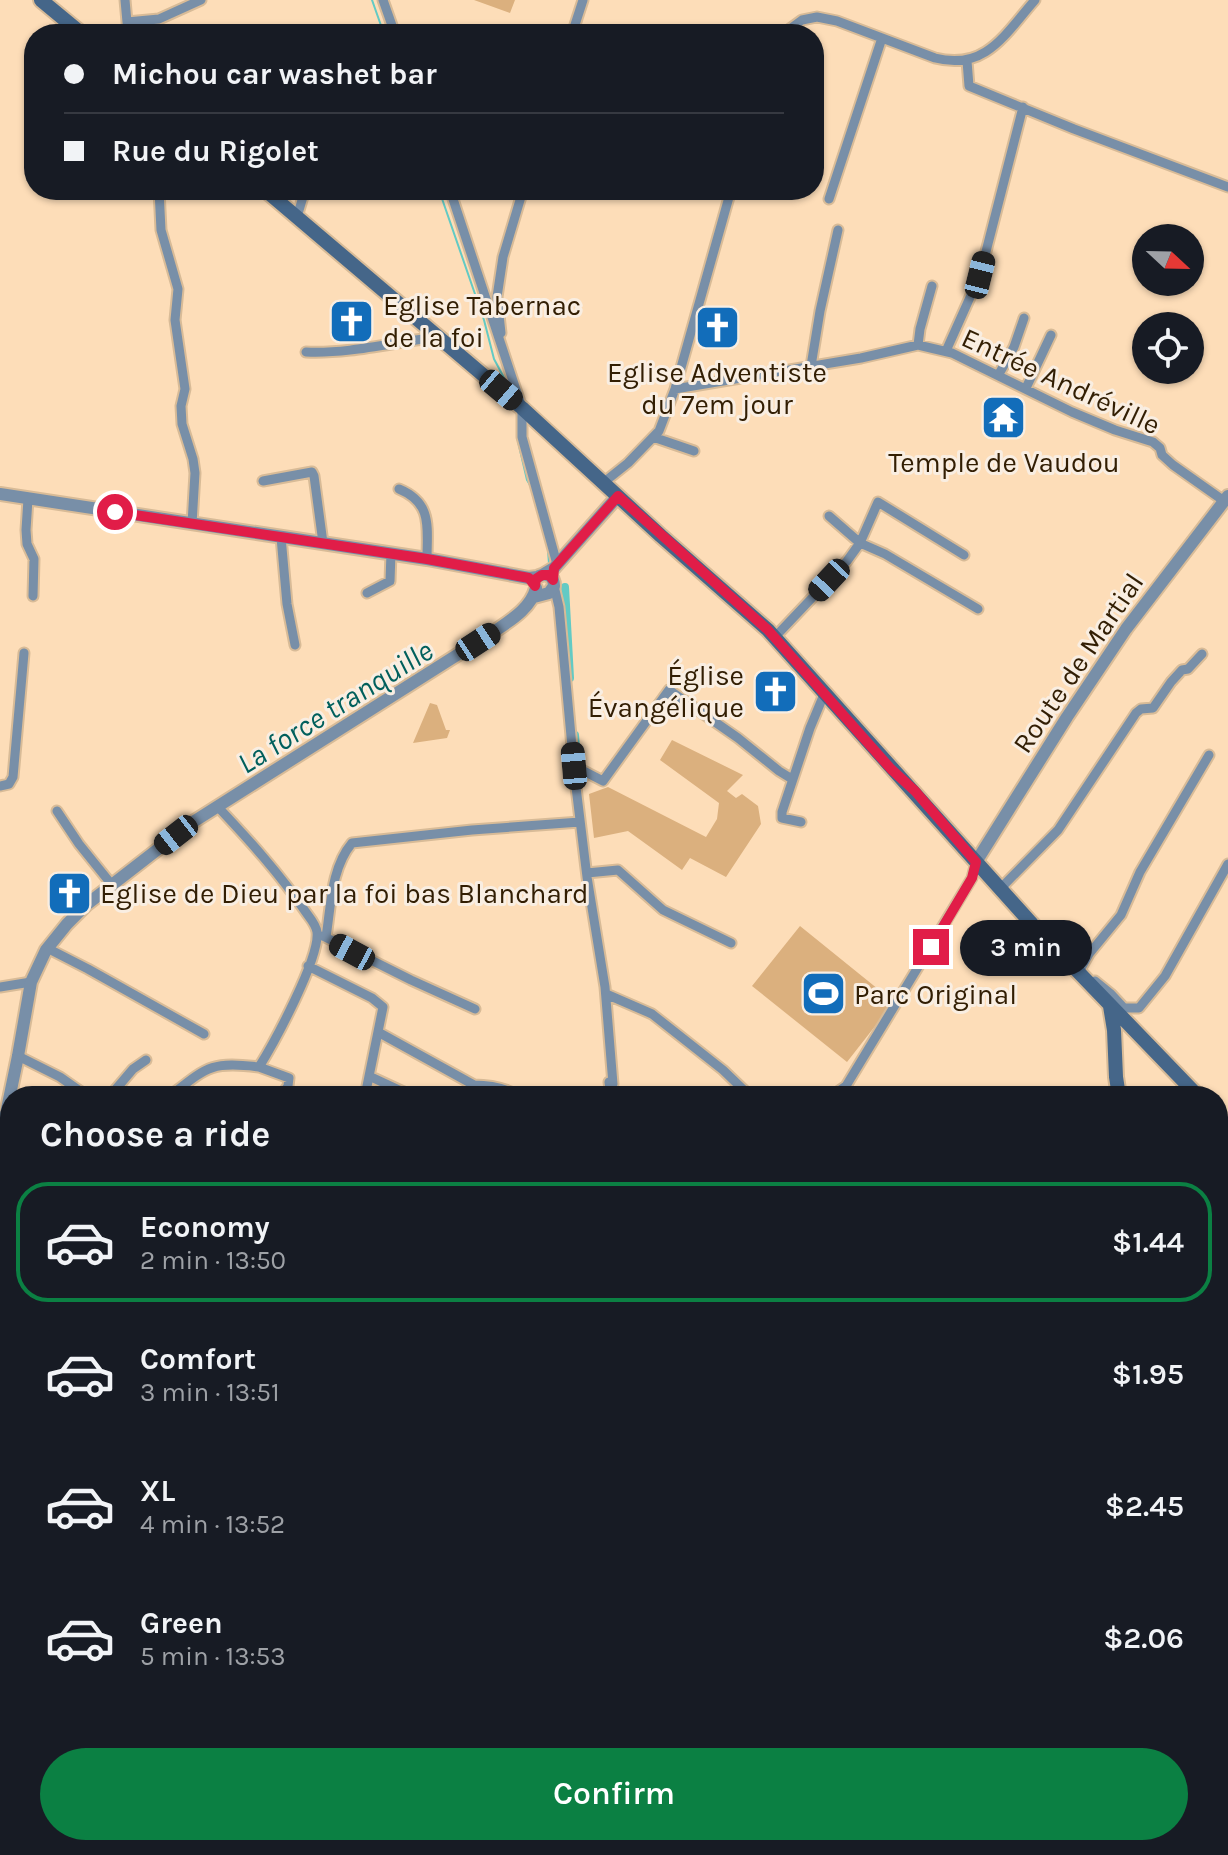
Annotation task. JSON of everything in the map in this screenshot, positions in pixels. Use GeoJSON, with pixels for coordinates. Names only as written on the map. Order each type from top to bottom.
{"type":"FeatureCollection","features":[{"type":"Feature","properties":{"kind":"main road"},"geometry":{"type":"LineString","coordinates":[[41,0],[70,24]]}},
{"type":"Feature","properties":{"kind":"main road"},"geometry":{"type":"LineString","coordinates":[[277,200],[522,408],[775,637],[1064,959],[1188,1086]]}},
{"type":"Feature","properties":{"kind":"main road"},"geometry":{"type":"LineString","coordinates":[[1110,1006],[1117,1086]]}},
{"type":"Feature","properties":{"kind":"street"},"geometry":{"type":"LineString","coordinates":[[125,0],[128,24]]}},
{"type":"Feature","properties":{"kind":"street"},"geometry":{"type":"LineString","coordinates":[[140,24],[201,0]]}},
{"type":"Feature","properties":{"kind":"street"},"geometry":{"type":"LineString","coordinates":[[383,0],[391,24]]}},
{"type":"Feature","properties":{"kind":"street"},"geometry":{"type":"LineString","coordinates":[[575,24],[583,0]]}},
{"type":"Feature","properties":{"kind":"street"},"geometry":{"type":"LineString","coordinates":[[797,24],[817,17],[837,21],[935,58],[951,62],[967,61],[1000,41],[1035,0]]}},
{"type":"Feature","properties":{"kind":"street"},"geometry":{"type":"LineString","coordinates":[[829,199],[882,38]]}},
{"type":"Feature","properties":{"kind":"street"},"geometry":{"type":"LineString","coordinates":[[967,61],[969,86],[1228,187]]}},
{"type":"Feature","properties":{"kind":"street"},"geometry":{"type":"LineString","coordinates":[[946,351],[980,275],[1023,107]]}},
{"type":"Feature","properties":{"kind":"street"},"geometry":{"type":"LineString","coordinates":[[160,200],[161,230],[178,289],[175,320],[185,389],[181,406],[182,424],[195,473],[192,524]]}},
{"type":"Feature","properties":{"kind":"street"},"geometry":{"type":"LineString","coordinates":[[297,217],[302,200]]}},
{"type":"Feature","properties":{"kind":"street"},"geometry":{"type":"LineString","coordinates":[[453,200],[522,408],[522,437],[543,583],[559,607],[580,822],[606,994],[613,1084],[609,1082],[610,1086]]}},
{"type":"Feature","properties":{"kind":"street"},"geometry":{"type":"LineString","coordinates":[[502,349],[497,297],[503,257],[520,200]]}},
{"type":"Feature","properties":{"kind":"street"},"geometry":{"type":"LineString","coordinates":[[603,483],[659,431],[675,389],[728,200]]}},
{"type":"Feature","properties":{"kind":"street"},"geometry":{"type":"LineString","coordinates":[[811,366],[838,230]]}},
{"type":"Feature","properties":{"kind":"street"},"geometry":{"type":"LineString","coordinates":[[918,345],[932,286]]}},
{"type":"Feature","properties":{"kind":"street"},"geometry":{"type":"LineString","coordinates":[[999,374],[1014,347],[1024,318]]}},
{"type":"Feature","properties":{"kind":"street"},"geometry":{"type":"LineString","coordinates":[[1026,388],[1051,335]]}},
{"type":"Feature","properties":{"kind":"street"},"geometry":{"type":"LineString","coordinates":[[306,352],[331,353],[438,337]]}},
{"type":"Feature","properties":{"kind":"street","name":"Entrée Andréville"},"geometry":{"type":"LineString","coordinates":[[675,389],[918,345],[946,351],[1072,412],[1116,431],[1153,442],[1173,465],[1225,503]]}},
{"type":"Feature","properties":{"kind":"street"},"geometry":{"type":"LineString","coordinates":[[653,437],[694,451]]}},
{"type":"Feature","properties":{"kind":"street"},"geometry":{"type":"LineString","coordinates":[[263,481],[312,472],[323,543]]}},
{"type":"Feature","properties":{"kind":"street"},"geometry":{"type":"LineString","coordinates":[[399,489],[415,497],[423,511],[428,531],[427,559]]}},
{"type":"Feature","properties":{"kind":"street"},"geometry":{"type":"LineString","coordinates":[[0,494],[391,553],[543,583]]}},
{"type":"Feature","properties":{"kind":"street"},"geometry":{"type":"LineString","coordinates":[[12,1086],[31,982],[47,948],[86,905],[193,822],[516,616],[618,496]]}},
{"type":"Feature","properties":{"kind":"street"},"geometry":{"type":"LineString","coordinates":[[28,499],[26,530],[27,544],[34,559],[33,596]]}},
{"type":"Feature","properties":{"kind":"street"},"geometry":{"type":"LineString","coordinates":[[775,637],[847,561],[860,543],[878,502],[964,555]]}},
{"type":"Feature","properties":{"kind":"street","name":"Route de Martial"},"geometry":{"type":"LineString","coordinates":[[976,862],[1126,629],[1225,503]]}},
{"type":"Feature","properties":{"kind":"street"},"geometry":{"type":"LineString","coordinates":[[829,516],[860,543],[885,554],[978,609]]}},
{"type":"Feature","properties":{"kind":"street"},"geometry":{"type":"LineString","coordinates":[[281,537],[287,604],[295,645]]}},
{"type":"Feature","properties":{"kind":"street"},"geometry":{"type":"LineString","coordinates":[[367,593],[390,581],[391,553]]}},
{"type":"Feature","properties":{"kind":"street"},"geometry":{"type":"LineString","coordinates":[[0,786],[9,784],[13,777],[24,653]]}},
{"type":"Feature","properties":{"kind":"street"},"geometry":{"type":"LineString","coordinates":[[1000,889],[1058,830],[1136,713],[1141,709],[1153,708],[1182,670],[1188,669],[1202,654]]}},
{"type":"Feature","properties":{"kind":"street"},"geometry":{"type":"LineString","coordinates":[[574,766],[603,781],[669,690],[792,779]]}},
{"type":"Feature","properties":{"kind":"street"},"geometry":{"type":"LineString","coordinates":[[801,822],[782,818],[782,812],[825,692]]}},
{"type":"Feature","properties":{"kind":"street"},"geometry":{"type":"LineString","coordinates":[[1081,968],[1121,915],[1140,872],[1209,755]]}},
{"type":"Feature","properties":{"kind":"street"},"geometry":{"type":"LineString","coordinates":[[218,807],[286,882],[321,935],[475,1009]]}},
{"type":"Feature","properties":{"kind":"street"},"geometry":{"type":"LineString","coordinates":[[57,811],[112,885]]}},
{"type":"Feature","properties":{"kind":"street"},"geometry":{"type":"LineString","coordinates":[[259,1067],[297,997],[321,935],[342,855],[352,843],[580,822]]}},
{"type":"Feature","properties":{"kind":"street"},"geometry":{"type":"LineString","coordinates":[[846,1086],[972,878],[976,862]]}},
{"type":"Feature","properties":{"kind":"street"},"geometry":{"type":"LineString","coordinates":[[1064,959],[1081,968],[1124,1008],[1139,1008],[1173,963],[1228,864]]}},
{"type":"Feature","properties":{"kind":"street"},"geometry":{"type":"LineString","coordinates":[[587,873],[618,870],[663,910],[731,943]]}},
{"type":"Feature","properties":{"kind":"street"},"geometry":{"type":"LineString","coordinates":[[47,948],[204,1034]]}},
{"type":"Feature","properties":{"kind":"street"},"geometry":{"type":"LineString","coordinates":[[308,966],[372,998],[383,1007],[367,1086]]}},
{"type":"Feature","properties":{"kind":"street"},"geometry":{"type":"LineString","coordinates":[[0,987],[31,982]]}},
{"type":"Feature","properties":{"kind":"street"},"geometry":{"type":"LineString","coordinates":[[606,994],[652,1014],[739,1086]]}},
{"type":"Feature","properties":{"kind":"street"},"geometry":{"type":"LineString","coordinates":[[378,1032],[474,1085],[492,1086]]}},
{"type":"Feature","properties":{"kind":"street"},"geometry":{"type":"LineString","coordinates":[[18,1056],[73,1086]]}},
{"type":"Feature","properties":{"kind":"street"},"geometry":{"type":"LineString","coordinates":[[119,1086],[146,1060]]}},
{"type":"Feature","properties":{"kind":"street"},"geometry":{"type":"LineString","coordinates":[[183,1086],[202,1071],[231,1064],[259,1067],[289,1078],[288,1086]]}},
{"type":"Feature","properties":{"kind":"street"},"geometry":{"type":"LineString","coordinates":[[369,1076],[390,1086]]}},
{"type":"Feature","properties":{"kind":"shaded area"},"geometry":{"type":"Polygon","coordinates":[[[474,0],[515,0],[510,13],[474,0]]]}},
{"type":"Feature","properties":{"kind":"shaded area"},"geometry":{"type":"Polygon","coordinates":[[[430,703],[437,705],[446,730],[450,730],[447,738],[413,743],[430,703]]]}},
{"type":"Feature","properties":{"kind":"shaded area"},"geometry":{"type":"Polygon","coordinates":[[[672,740],[743,775],[727,791],[736,798],[742,794],[758,806],[761,824],[726,877],[690,858],[682,870],[628,831],[594,838],[589,794],[608,787],[706,837],[717,819],[719,803],[660,760],[672,740]]]}},
{"type":"Feature","properties":{"kind":"shaded area","name":"Parc Original"},"geometry":{"type":"Polygon","coordinates":[[[800,926],[894,1002],[847,1062],[752,986],[800,926]]]}},
{"type":"Feature","properties":{"kind":"waterway"},"geometry":{"type":"LineString","coordinates":[[372,0],[380,24]]}},
{"type":"Feature","properties":{"kind":"waterway"},"geometry":{"type":"LineString","coordinates":[[442,200],[484,320],[494,359],[508,385]]}},
{"type":"Feature","properties":{"kind":"waterway"},"geometry":{"type":"LineString","coordinates":[[517,421],[517,437],[527,480],[533,490]]}},
{"type":"Feature","properties":{"kind":"waterway"},"geometry":{"type":"LineString","coordinates":[[548,550],[549,564]]}},
{"type":"Feature","properties":{"kind":"waterway"},"geometry":{"type":"LineString","coordinates":[[565,587],[570,678]]}},
{"type":"Feature","properties":{"kind":"waterway"},"geometry":{"type":"LineString","coordinates":[[575,735],[578,774]]}},
{"type":"Feature","properties":{"kind":"place","name":"Eglise Tabernac de la foi"},"geometry":{"type":"Point","coordinates":[352,321]}},
{"type":"Feature","properties":{"kind":"place","name":"Eglise Adventiste du 7em jour"},"geometry":{"type":"Point","coordinates":[717,328]}},
{"type":"Feature","properties":{"kind":"place","name":"Temple de Vaudou"},"geometry":{"type":"Point","coordinates":[1004,418]}},
{"type":"Feature","properties":{"kind":"place","name":"Église Évangélique"},"geometry":{"type":"Point","coordinates":[775,691]}},
{"type":"Feature","properties":{"kind":"place","name":"Eglise de Dieu par la foi bas Blanchard"},"geometry":{"type":"Point","coordinates":[69,893]}},
{"type":"Feature","properties":{"kind":"place","name":"Parc Original"},"geometry":{"type":"Point","coordinates":[823,994]}},
{"type":"Feature","properties":{"kind":"route"},"geometry":{"type":"LineString","coordinates":[[115,512],[427,559],[529,578],[535,586],[536,579],[544,574],[553,580],[554,568],[618,496],[768,630],[976,862],[972,878],[931,947]]}},
{"type":"Feature","properties":{"kind":"water label","name":"La force tranquille"},"geometry":{"type":"Point","coordinates":[335,707]}}]}
